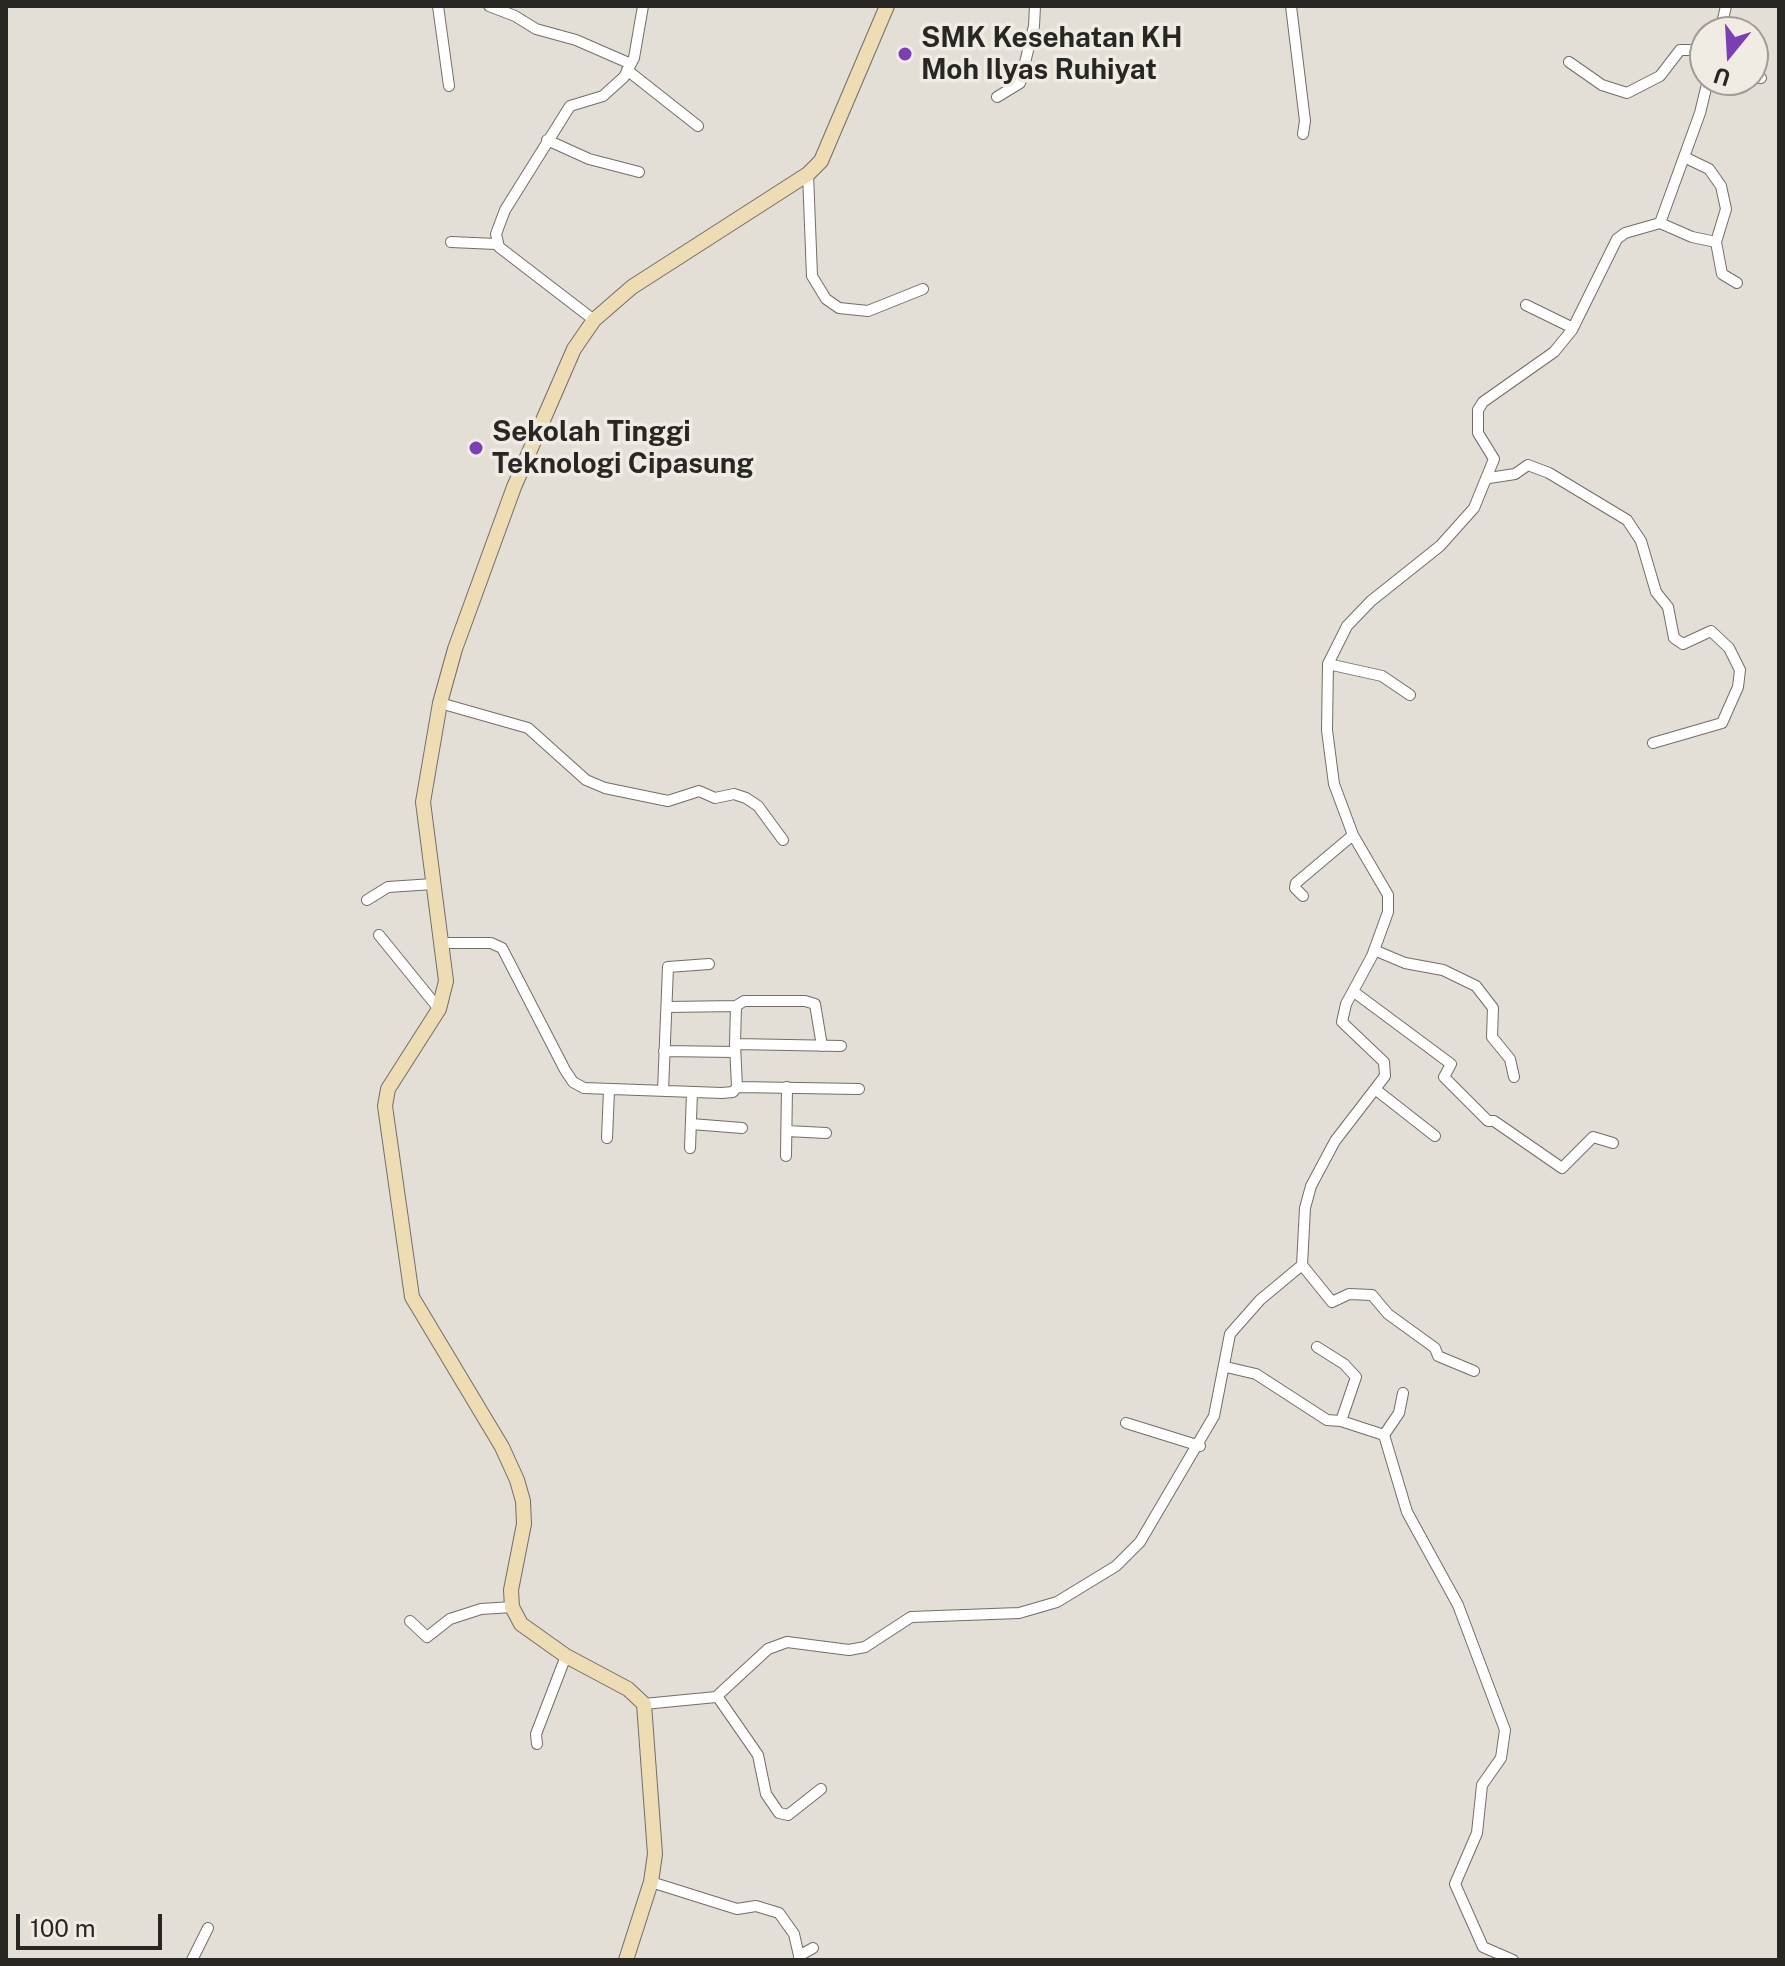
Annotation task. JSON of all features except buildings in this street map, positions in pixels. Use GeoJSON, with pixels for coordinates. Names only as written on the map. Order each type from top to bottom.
{"type":"FeatureCollection","features":[{"type":"Feature","properties":{"kind":"main road"},"geometry":{"type":"LineString","coordinates":[[626,1960],[651,1882],[655,1854],[644,1704],[628,1689],[566,1656],[521,1624],[512,1607],[523,1501],[502,1447],[412,1297],[385,1106],[388,1089],[439,1009],[446,981],[423,802],[440,703],[459,638],[514,487],[574,349],[594,320],[632,287],[808,174],[827,153],[887,6]]}},
{"type":"Feature","properties":{"kind":"street"},"geometry":{"type":"LineString","coordinates":[[438,6],[449,86]]}},
{"type":"Feature","properties":{"kind":"street"},"geometry":{"type":"LineString","coordinates":[[489,6],[515,16],[536,29],[576,40],[629,67],[698,126]]}},
{"type":"Feature","properties":{"kind":"street"},"geometry":{"type":"LineString","coordinates":[[496,244],[505,210],[570,106],[603,96],[615,88],[629,67],[643,6]]}},
{"type":"Feature","properties":{"kind":"street"},"geometry":{"type":"LineString","coordinates":[[997,97],[1020,83],[1034,26],[1035,6]]}},
{"type":"Feature","properties":{"kind":"street"},"geometry":{"type":"LineString","coordinates":[[1291,6],[1305,121],[1303,134]]}},
{"type":"Feature","properties":{"kind":"street"},"geometry":{"type":"LineString","coordinates":[[1569,62],[1602,85],[1627,93],[1660,76],[1680,50],[1689,50]]}},
{"type":"Feature","properties":{"kind":"street"},"geometry":{"type":"LineString","coordinates":[[1660,223],[1703,96]]}},
{"type":"Feature","properties":{"kind":"street"},"geometry":{"type":"LineString","coordinates":[[547,140],[589,159],[639,172]]}},
{"type":"Feature","properties":{"kind":"street"},"geometry":{"type":"LineString","coordinates":[[1684,157],[1709,169],[1721,186],[1726,209],[1716,242],[1722,274],[1737,283]]}},
{"type":"Feature","properties":{"kind":"street"},"geometry":{"type":"LineString","coordinates":[[808,174],[812,276],[826,299],[839,308],[868,311],[923,289]]}},
{"type":"Feature","properties":{"kind":"street"},"geometry":{"type":"LineString","coordinates":[[1474,1371],[1438,1356],[1435,1348],[1388,1314],[1372,1295],[1349,1294],[1332,1302],[1302,1265],[1305,1208],[1311,1186],[1335,1141],[1385,1076],[1384,1062],[1342,1022],[1388,912],[1388,895],[1353,835],[1334,784],[1329,744],[1328,664],[1347,626],[1371,601],[1459,528],[1474,508],[1489,478],[1494,459],[1478,433],[1478,410],[1493,394],[1554,352],[1573,328],[1617,239],[1625,233],[1660,223],[1692,237],[1716,242]]}},
{"type":"Feature","properties":{"kind":"street"},"geometry":{"type":"LineString","coordinates":[[451,242],[496,244],[594,320]]}},
{"type":"Feature","properties":{"kind":"street"},"geometry":{"type":"LineString","coordinates":[[1526,305],[1573,328]]}},
{"type":"Feature","properties":{"kind":"street"},"geometry":{"type":"LineString","coordinates":[[1489,478],[1515,474],[1528,465],[1549,473],[1627,520],[1641,541],[1656,592],[1668,607],[1674,638],[1683,644],[1711,631],[1729,648],[1740,670],[1738,687],[1722,723],[1653,743]]}},
{"type":"Feature","properties":{"kind":"street"},"geometry":{"type":"LineString","coordinates":[[1328,664],[1382,676],[1410,695]]}},
{"type":"Feature","properties":{"kind":"street"},"geometry":{"type":"LineString","coordinates":[[440,703],[528,728],[586,780],[611,790],[668,801],[699,791],[715,798],[730,794],[743,796],[758,806],[783,840]]}},
{"type":"Feature","properties":{"kind":"street"},"geometry":{"type":"LineString","coordinates":[[1303,896],[1295,888],[1296,883],[1353,835]]}},
{"type":"Feature","properties":{"kind":"street"},"geometry":{"type":"LineString","coordinates":[[367,900],[388,887],[433,884]]}},
{"type":"Feature","properties":{"kind":"street"},"geometry":{"type":"LineString","coordinates":[[379,935],[439,1009]]}},
{"type":"Feature","properties":{"kind":"street"},"geometry":{"type":"LineString","coordinates":[[440,943],[491,943],[502,948],[512,974],[573,1082],[584,1088],[733,1092],[737,1087],[734,1048],[736,1006]]}},
{"type":"Feature","properties":{"kind":"street"},"geometry":{"type":"LineString","coordinates":[[1374,950],[1405,963],[1443,970],[1476,986],[1493,1008],[1492,1037],[1510,1059],[1514,1077]]}},
{"type":"Feature","properties":{"kind":"street"},"geometry":{"type":"LineString","coordinates":[[663,1091],[668,967],[709,964]]}},
{"type":"Feature","properties":{"kind":"street"},"geometry":{"type":"LineString","coordinates":[[1354,992],[1451,1064],[1444,1077],[1488,1121],[1494,1121],[1562,1168],[1593,1137],[1613,1143]]}},
{"type":"Feature","properties":{"kind":"street"},"geometry":{"type":"LineString","coordinates":[[667,1007],[736,1006],[744,1001],[813,1002],[822,1046]]}},
{"type":"Feature","properties":{"kind":"street"},"geometry":{"type":"LineString","coordinates":[[664,1051],[841,1046]]}},
{"type":"Feature","properties":{"kind":"street"},"geometry":{"type":"LineString","coordinates":[[737,1087],[859,1089]]}},
{"type":"Feature","properties":{"kind":"street"},"geometry":{"type":"LineString","coordinates":[[786,1156],[787,1087]]}},
{"type":"Feature","properties":{"kind":"street"},"geometry":{"type":"LineString","coordinates":[[1375,1089],[1435,1136]]}},
{"type":"Feature","properties":{"kind":"street"},"geometry":{"type":"LineString","coordinates":[[607,1138],[609,1091]]}},
{"type":"Feature","properties":{"kind":"street"},"geometry":{"type":"LineString","coordinates":[[690,1148],[692,1092]]}},
{"type":"Feature","properties":{"kind":"street"},"geometry":{"type":"LineString","coordinates":[[691,1124],[742,1128]]}},
{"type":"Feature","properties":{"kind":"street"},"geometry":{"type":"LineString","coordinates":[[787,1131],[826,1133]]}},
{"type":"Feature","properties":{"kind":"street"},"geometry":{"type":"LineString","coordinates":[[644,1704],[717,1696],[768,1649],[787,1642],[857,1649],[877,1641],[911,1617],[1019,1613],[1057,1602],[1116,1566],[1140,1542],[1200,1446],[1214,1416],[1230,1334],[1245,1314],[1302,1265]]}},
{"type":"Feature","properties":{"kind":"street"},"geometry":{"type":"LineString","coordinates":[[1317,1347],[1344,1364],[1356,1377],[1341,1421]]}},
{"type":"Feature","properties":{"kind":"street"},"geometry":{"type":"LineString","coordinates":[[1226,1367],[1256,1374],[1327,1420],[1341,1421],[1384,1435]]}},
{"type":"Feature","properties":{"kind":"street"},"geometry":{"type":"LineString","coordinates":[[1384,1435],[1399,1413],[1403,1393]]}},
{"type":"Feature","properties":{"kind":"street"},"geometry":{"type":"LineString","coordinates":[[1126,1423],[1200,1446]]}},
{"type":"Feature","properties":{"kind":"street"},"geometry":{"type":"LineString","coordinates":[[1384,1435],[1407,1512],[1458,1605],[1505,1730],[1501,1758],[1482,1785],[1477,1833],[1455,1884],[1483,1947],[1494,1960]]}},
{"type":"Feature","properties":{"kind":"street"},"geometry":{"type":"LineString","coordinates":[[410,1621],[427,1637],[450,1619],[481,1609],[512,1607]]}},
{"type":"Feature","properties":{"kind":"street"},"geometry":{"type":"LineString","coordinates":[[537,1744],[536,1734],[566,1656]]}},
{"type":"Feature","properties":{"kind":"street"},"geometry":{"type":"LineString","coordinates":[[717,1696],[758,1755],[766,1794],[779,1813],[788,1815],[821,1789]]}},
{"type":"Feature","properties":{"kind":"street"},"geometry":{"type":"LineString","coordinates":[[651,1882],[737,1909],[756,1906],[779,1913],[794,1934],[800,1958],[813,1948]]}},
{"type":"Feature","properties":{"kind":"street"},"geometry":{"type":"LineString","coordinates":[[192,1960],[208,1928]]}},
{"type":"Feature","properties":{"kind":"street"},"geometry":{"type":"LineString","coordinates":[[1483,1947],[1513,1960]]}},
{"type":"Feature","properties":{"kind":"place","name":"SMK Kesehatan KH Moh Ilyas Ruhiyat"},"geometry":{"type":"Point","coordinates":[905,54]}},
{"type":"Feature","properties":{"kind":"place","name":"Sekolah Tinggi Teknologi Cipasung"},"geometry":{"type":"Point","coordinates":[476,448]}}]}
